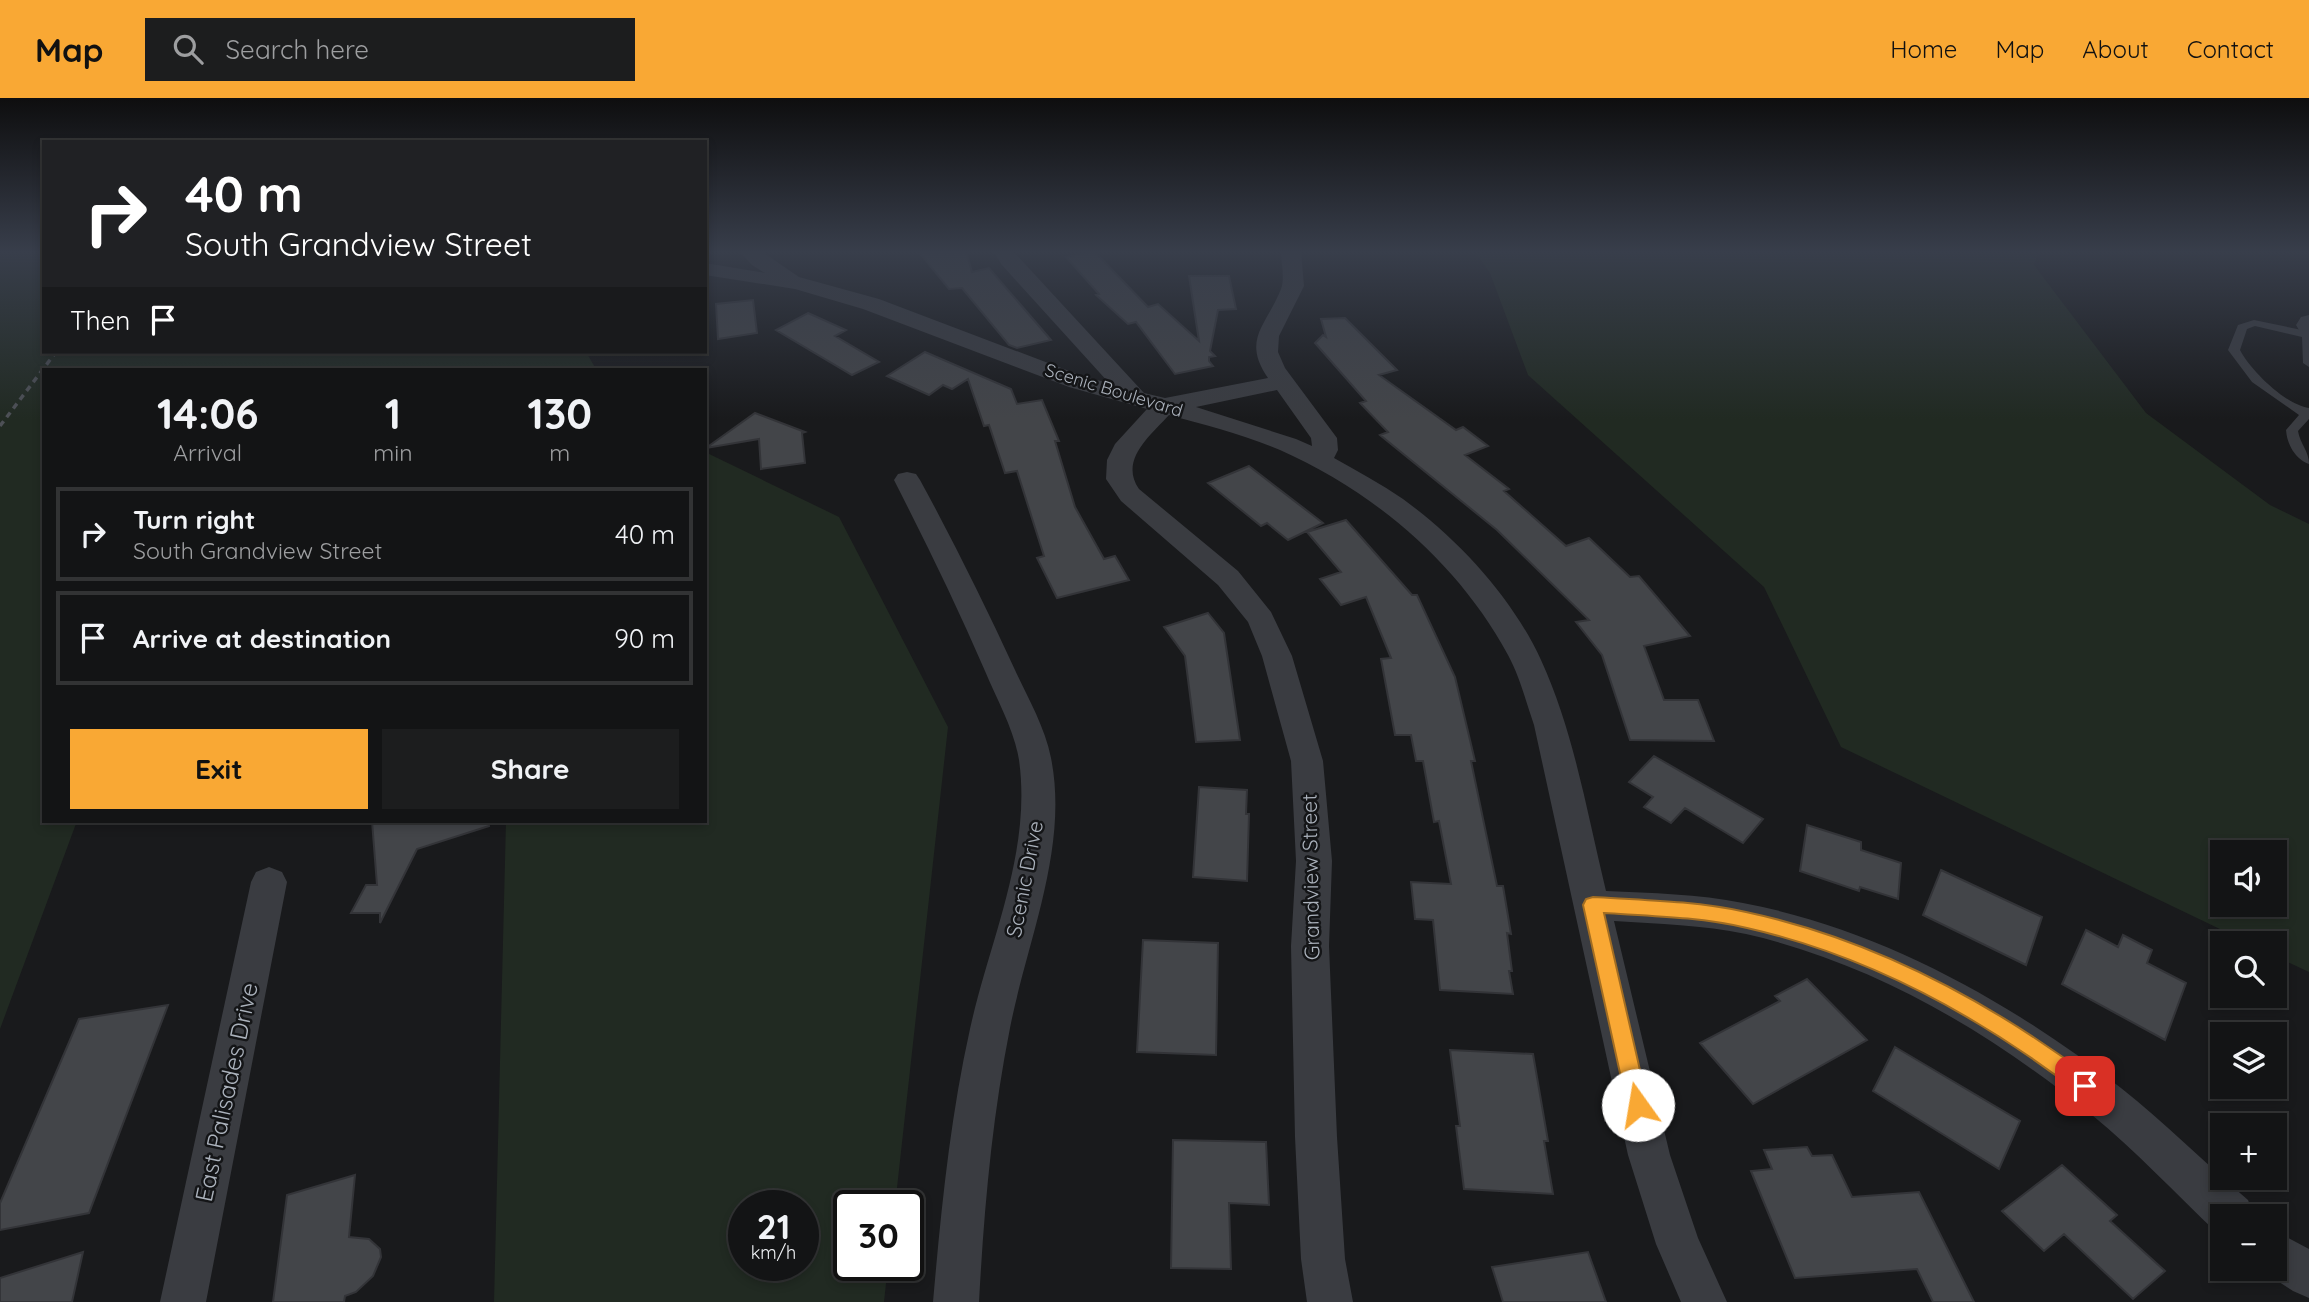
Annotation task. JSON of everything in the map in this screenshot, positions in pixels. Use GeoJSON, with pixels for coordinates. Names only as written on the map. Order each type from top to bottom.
{"type":"FeatureCollection","features":[{"type":"Feature","properties":{"kind":"street","name":"Scenic Boulevard"},"geometry":{"type":"LineString","coordinates":[[879,307],[1108,393],[1149,401],[1287,444],[1320,460],[1393,505],[1445,549],[1476,583],[1502,618],[1524,658],[1550,724],[1649,1155],[1678,1244],[1704,1302]]}},
{"type":"Feature","properties":{"kind":"street"},"geometry":{"type":"LineString","coordinates":[[1055,307],[1149,401],[1284,382]]}},
{"type":"Feature","properties":{"kind":"street"},"geometry":{"type":"LineString","coordinates":[[1283,307],[1268,337],[1266,352],[1324,438],[1325,450],[1320,460]]}},
{"type":"Feature","properties":{"kind":"street","name":"Grandview Street"},"geometry":{"type":"LineString","coordinates":[[1149,401],[1120,460],[1119,479],[1130,495],[1228,579],[1261,619],[1277,656],[1307,761],[1314,861],[1310,946],[1316,1137],[1323,1259],[1331,1302]]}},
{"type":"Feature","properties":{"kind":"street","name":"Scenic Drive"},"geometry":{"type":"LineString","coordinates":[[907,480],[964,588],[1027,734],[1035,760],[1038,795],[1035,833],[1023,901],[990,1028],[969,1157],[963,1196],[956,1302]]}},
{"type":"Feature","properties":{"kind":"street","name":"East Palisades Drive"},"geometry":{"type":"LineString","coordinates":[[183,1302],[270,882]]}},
{"type":"Feature","properties":{"kind":"street"},"geometry":{"type":"LineString","coordinates":[[1593,905],[1689,910],[1745,919],[1804,935],[1864,956],[1924,982],[1984,1016],[2065,1070],[2136,1126],[2219,1204]]}},
{"type":"Feature","properties":{"kind":"street"},"geometry":{"type":"LineString","coordinates":[[2287,1261],[2309,1275]]}},
{"type":"Feature","properties":{"kind":"lane"},"geometry":{"type":"LineString","coordinates":[[2309,363],[2308,327],[2254,323],[2242,327],[2234,350],[2240,363],[2258,382],[2308,414],[2292,430],[2292,439],[2309,460]]}},
{"type":"Feature","properties":{"kind":"shaded area"},"geometry":{"type":"Polygon","coordinates":[[[0,307],[42,307],[42,354],[587,354],[595,368],[42,368],[42,823],[76,823],[0,1029],[0,307]]]}},
{"type":"Feature","properties":{"kind":"shaded area"},"geometry":{"type":"Polygon","coordinates":[[[1503,307],[2066,307],[2146,413],[2270,505],[2309,524],[2309,972],[2287,962],[2287,931],[2224,931],[1841,747],[1764,587],[1528,375],[1503,307]]]}},
{"type":"Feature","properties":{"kind":"shaded area"},"geometry":{"type":"Polygon","coordinates":[[[707,453],[839,517],[948,727],[897,1190],[833,1190],[833,1281],[886,1281],[884,1302],[494,1302],[506,823],[707,823],[707,453]]]}},
{"type":"Feature","properties":{"kind":"building"},"geometry":{"type":"Polygon","coordinates":[[[716,307],[754,307],[757,333],[718,339],[716,307]]]}},
{"type":"Feature","properties":{"kind":"building"},"geometry":{"type":"Polygon","coordinates":[[[978,307],[1023,307],[1051,340],[1017,348],[1009,345],[978,307]]]}},
{"type":"Feature","properties":{"kind":"building"},"geometry":{"type":"Polygon","coordinates":[[[1109,307],[1162,307],[1199,341],[1194,307],[1236,309],[1218,310],[1210,351],[1215,356],[1209,357],[1213,366],[1175,374],[1136,322],[1128,324],[1109,307]]]}},
{"type":"Feature","properties":{"kind":"building"},"geometry":{"type":"Polygon","coordinates":[[[808,313],[846,330],[835,336],[879,362],[852,375],[776,330],[808,313]]]}},
{"type":"Feature","properties":{"kind":"building"},"geometry":{"type":"Polygon","coordinates":[[[1345,318],[1397,370],[1379,375],[1456,430],[1463,427],[1488,446],[1465,455],[1509,489],[1504,491],[1566,546],[1589,538],[1630,577],[1639,576],[1690,636],[1644,646],[1664,700],[1698,700],[1714,741],[1630,740],[1602,655],[1576,622],[1589,620],[1497,530],[1380,435],[1388,432],[1360,403],[1366,401],[1315,343],[1323,335],[1326,337],[1321,319],[1345,318]]]}},
{"type":"Feature","properties":{"kind":"building"},"geometry":{"type":"Polygon","coordinates":[[[925,352],[1011,389],[1017,404],[1042,400],[1059,441],[1055,441],[1075,507],[1104,559],[1115,556],[1129,580],[1057,598],[1037,558],[1044,556],[1017,471],[1005,473],[989,425],[984,426],[968,379],[952,389],[943,385],[929,395],[887,376],[925,352]]]}},
{"type":"Feature","properties":{"kind":"building"},"geometry":{"type":"Polygon","coordinates":[[[755,413],[805,432],[802,433],[805,463],[761,469],[759,439],[707,447],[755,413]]]}},
{"type":"Feature","properties":{"kind":"building"},"geometry":{"type":"Polygon","coordinates":[[[1249,466],[1323,523],[1288,540],[1267,523],[1261,526],[1208,483],[1249,466]]]}},
{"type":"Feature","properties":{"kind":"building"},"geometry":{"type":"Polygon","coordinates":[[[1346,520],[1412,595],[1417,595],[1455,677],[1475,761],[1471,761],[1497,886],[1503,886],[1511,934],[1507,933],[1513,994],[1440,990],[1433,920],[1415,919],[1411,882],[1451,884],[1439,821],[1434,822],[1423,761],[1416,761],[1411,735],[1395,735],[1381,659],[1391,658],[1366,597],[1341,605],[1320,579],[1341,572],[1307,532],[1346,520]]]}},
{"type":"Feature","properties":{"kind":"building"},"geometry":{"type":"Polygon","coordinates":[[[1208,613],[1224,633],[1240,740],[1196,742],[1185,656],[1164,627],[1208,613]]]}},
{"type":"Feature","properties":{"kind":"building"},"geometry":{"type":"Polygon","coordinates":[[[1654,756],[1763,819],[1743,843],[1685,808],[1671,823],[1644,807],[1653,797],[1629,782],[1654,756]]]}},
{"type":"Feature","properties":{"kind":"building"},"geometry":{"type":"Polygon","coordinates":[[[1199,787],[1247,790],[1247,881],[1193,877],[1199,787]]]}},
{"type":"Feature","properties":{"kind":"building"},"geometry":{"type":"Polygon","coordinates":[[[372,823],[488,823],[489,826],[417,849],[380,923],[380,913],[351,913],[366,885],[377,885],[372,823]]]}},
{"type":"Feature","properties":{"kind":"building"},"geometry":{"type":"Polygon","coordinates":[[[1807,825],[1861,842],[1861,850],[1901,863],[1898,899],[1860,887],[1859,891],[1800,871],[1807,825]]]}},
{"type":"Feature","properties":{"kind":"building"},"geometry":{"type":"Polygon","coordinates":[[[1941,870],[2042,917],[2026,965],[1923,915],[1941,870]]]}},
{"type":"Feature","properties":{"kind":"building"},"geometry":{"type":"Polygon","coordinates":[[[2086,930],[2118,947],[2123,935],[2152,950],[2147,963],[2186,983],[2165,1040],[2062,984],[2086,930]]]}},
{"type":"Feature","properties":{"kind":"building"},"geometry":{"type":"Polygon","coordinates":[[[1143,940],[1218,943],[1216,1055],[1137,1052],[1143,940]]]}},
{"type":"Feature","properties":{"kind":"building"},"geometry":{"type":"Polygon","coordinates":[[[1807,979],[1867,1040],[1753,1104],[1700,1043],[1780,1001],[1775,996],[1807,979]]]}},
{"type":"Feature","properties":{"kind":"building"},"geometry":{"type":"Polygon","coordinates":[[[168,1005],[89,1213],[0,1230],[0,1203],[79,1019],[168,1005]]]}},
{"type":"Feature","properties":{"kind":"building"},"geometry":{"type":"Polygon","coordinates":[[[1895,1047],[2020,1121],[1999,1169],[1873,1091],[1895,1047]]]}},
{"type":"Feature","properties":{"kind":"building"},"geometry":{"type":"Polygon","coordinates":[[[1450,1050],[1533,1054],[1548,1141],[1544,1141],[1553,1194],[1464,1189],[1456,1126],[1460,1126],[1450,1050]]]}},
{"type":"Feature","properties":{"kind":"building"},"geometry":{"type":"Polygon","coordinates":[[[1173,1140],[1266,1142],[1269,1205],[1229,1203],[1231,1269],[1171,1268],[1173,1140]]]}},
{"type":"Feature","properties":{"kind":"building"},"geometry":{"type":"Polygon","coordinates":[[[1807,1147],[1812,1156],[1832,1155],[1852,1197],[1919,1192],[1974,1302],[1933,1302],[1917,1269],[1795,1278],[1751,1171],[1772,1169],[1764,1150],[1807,1147]]]}},
{"type":"Feature","properties":{"kind":"building"},"geometry":{"type":"Polygon","coordinates":[[[2062,1165],[2117,1215],[2110,1221],[2165,1271],[2133,1299],[2064,1234],[2044,1251],[2002,1211],[2062,1165]]]}},
{"type":"Feature","properties":{"kind":"building"},"geometry":{"type":"Polygon","coordinates":[[[355,1175],[349,1237],[369,1239],[380,1249],[381,1257],[373,1276],[356,1292],[345,1296],[344,1302],[273,1302],[287,1195],[355,1175]]]}},
{"type":"Feature","properties":{"kind":"building"},"geometry":{"type":"Polygon","coordinates":[[[83,1252],[72,1302],[0,1302],[0,1278],[83,1252]]]}},
{"type":"Feature","properties":{"kind":"building"},"geometry":{"type":"Polygon","coordinates":[[[1588,1252],[1606,1302],[1503,1302],[1492,1267],[1588,1252]]]}},
{"type":"Feature","properties":{"kind":"railway"},"geometry":{"type":"LineString","coordinates":[[44,368],[54,354]]}},
{"type":"Feature","properties":{"kind":"railway"},"geometry":{"type":"LineString","coordinates":[[0,426],[42,370]]}},
{"type":"Feature","properties":{"kind":"route"},"geometry":{"type":"LineString","coordinates":[[1638,1105],[1593,905],[1689,910],[1745,919],[1804,935],[1864,956],[1924,982],[1984,1016],[2045,1055],[2085,1086]]}}]}
